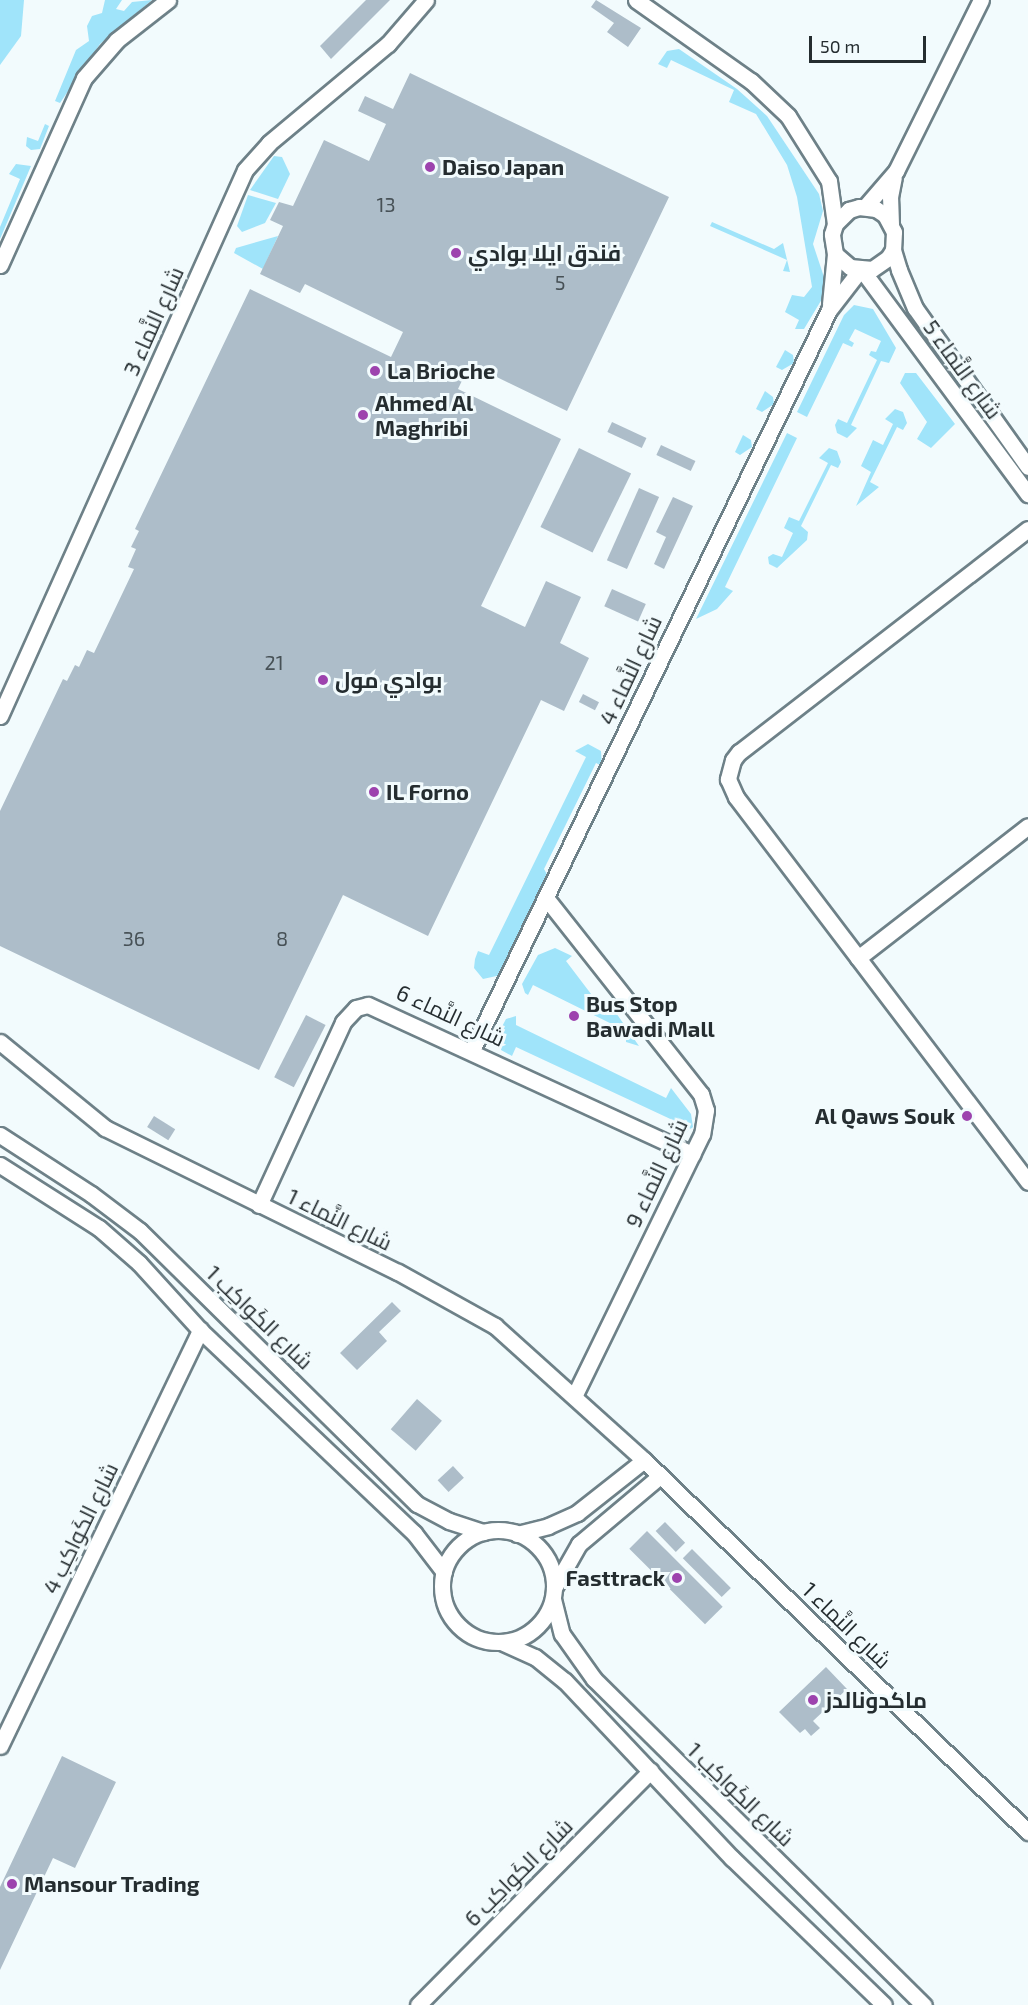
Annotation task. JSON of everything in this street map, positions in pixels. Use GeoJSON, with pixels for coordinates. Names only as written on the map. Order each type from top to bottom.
{"type":"FeatureCollection","features":[{"type":"Feature","properties":{"kind":"street"},"geometry":{"type":"LineString","coordinates":[[0,265],[84,78],[117,40],[168,0]]}},
{"type":"Feature","properties":{"kind":"street","name":"شارع النَّماء 3"},"geometry":{"type":"LineString","coordinates":[[0,716],[245,170],[268,143],[388,44],[426,0]]}},
{"type":"Feature","properties":{"kind":"street"},"geometry":{"type":"LineString","coordinates":[[636,0],[771,97],[804,136],[829,181],[835,224],[832,234],[835,254],[850,267],[861,270],[881,265],[893,250],[890,197],[896,171],[981,0]]}},
{"type":"Feature","properties":{"kind":"street"},"geometry":{"type":"LineString","coordinates":[[862,207],[896,171]]}},
{"type":"Feature","properties":{"kind":"street"},"geometry":{"type":"LineString","coordinates":[[829,181],[862,207]]}},
{"type":"Feature","properties":{"kind":"street"},"geometry":{"type":"LineString","coordinates":[[835,224],[849,210],[862,207],[876,209],[891,224]]}},
{"type":"Feature","properties":{"kind":"street","name":"شارع النَّماء 5"},"geometry":{"type":"LineString","coordinates":[[893,250],[915,308],[1028,467]]}},
{"type":"Feature","properties":{"kind":"street","name":"شارع النَّماء 4"},"geometry":{"type":"LineString","coordinates":[[829,310],[835,254]]}},
{"type":"Feature","properties":{"kind":"street","name":"شارع النَّماء 4"},"geometry":{"type":"LineString","coordinates":[[472,1050],[829,310],[861,270]]}},
{"type":"Feature","properties":{"kind":"street","name":"شارع النَّماء 5"},"geometry":{"type":"LineString","coordinates":[[861,270],[1028,494]]}},
{"type":"Feature","properties":{"kind":"street"},"geometry":{"type":"LineString","coordinates":[[1025,1173],[730,789],[729,769],[740,752],[1028,529]]}},
{"type":"Feature","properties":{"kind":"street"},"geometry":{"type":"LineString","coordinates":[[858,958],[1028,826]]}},
{"type":"Feature","properties":{"kind":"street","name":"شارع النَّماء 9"},"geometry":{"type":"LineString","coordinates":[[546,898],[700,1094],[706,1118],[692,1154],[574,1397]]}},
{"type":"Feature","properties":{"kind":"street","name":"شارع النَّماء 6"},"geometry":{"type":"LineString","coordinates":[[259,1205],[351,1012],[374,1005],[692,1154]]}},
{"type":"Feature","properties":{"kind":"street","name":"شارع النَّماء 1"},"geometry":{"type":"LineString","coordinates":[[0,1042],[105,1128],[473,1311],[506,1335],[644,1460],[1028,1832]]}},
{"type":"Feature","properties":{"kind":"street","name":"شارع الكَواكِب 1"},"geometry":{"type":"LineString","coordinates":[[0,1135],[91,1194],[140,1231],[417,1504],[449,1521],[483,1532]]}},
{"type":"Feature","properties":{"kind":"street"},"geometry":{"type":"LineString","coordinates":[[0,1165],[99,1228],[139,1263],[200,1330],[408,1527],[444,1572]]}},
{"type":"Feature","properties":{"kind":"street","name":"شارع الكَواكِب 4"},"geometry":{"type":"LineString","coordinates":[[0,1746],[200,1330]]}},
{"type":"Feature","properties":{"kind":"street"},"geometry":{"type":"LineString","coordinates":[[644,1460],[577,1513],[548,1526],[517,1534],[483,1532],[458,1547],[444,1572],[442,1593],[455,1621],[480,1639],[501,1642],[551,1668],[732,1858],[884,2005]]}},
{"type":"Feature","properties":{"kind":"street"},"geometry":{"type":"LineString","coordinates":[[501,1642],[521,1637],[538,1626],[568,1558],[590,1532],[660,1476]]}},
{"type":"Feature","properties":{"kind":"street"},"geometry":{"type":"LineString","coordinates":[[517,1534],[532,1542],[544,1555],[553,1594]]}},
{"type":"Feature","properties":{"kind":"street","name":"شارع الكَواكِب 1"},"geometry":{"type":"LineString","coordinates":[[553,1594],[562,1634],[594,1679],[924,2005]]}},
{"type":"Feature","properties":{"kind":"street","name":"شارع الكَواكِب 6"},"geometry":{"type":"LineString","coordinates":[[418,2005],[650,1771]]}},
{"type":"Feature","properties":{"kind":"shaded area"},"geometry":{"type":"Polygon","coordinates":[[[0,0],[24,0],[21,36],[0,65],[0,0]]]}},
{"type":"Feature","properties":{"kind":"shaded area"},"geometry":{"type":"Polygon","coordinates":[[[105,0],[122,0],[116,9],[124,11],[132,2],[152,0],[100,44],[60,103],[55,101],[76,50],[89,41],[87,26],[92,16],[102,13],[105,0]]]}},
{"type":"Feature","properties":{"kind":"shaded area"},"geometry":{"type":"Polygon","coordinates":[[[679,49],[737,89],[767,116],[819,194],[823,211],[813,244],[825,280],[825,294],[804,329],[795,329],[799,320],[785,312],[792,295],[804,297],[812,287],[797,197],[787,165],[756,114],[729,102],[734,90],[671,60],[667,68],[658,64],[667,51],[679,49]]]}},
{"type":"Feature","properties":{"kind":"shaded area"},"geometry":{"type":"Polygon","coordinates":[[[45,124],[49,126],[40,149],[31,150],[26,146],[27,137],[38,141],[45,124]]]}},
{"type":"Feature","properties":{"kind":"shaded area"},"geometry":{"type":"Polygon","coordinates":[[[274,156],[282,157],[290,174],[278,199],[250,190],[274,156]]]}},
{"type":"Feature","properties":{"kind":"shaded area"},"geometry":{"type":"Polygon","coordinates":[[[16,164],[31,166],[0,239],[0,227],[20,179],[9,174],[16,164]]]}},
{"type":"Feature","properties":{"kind":"shaded area"},"geometry":{"type":"Polygon","coordinates":[[[248,195],[276,203],[265,223],[242,232],[237,226],[248,195]]]}},
{"type":"Feature","properties":{"kind":"shaded area"},"geometry":{"type":"Polygon","coordinates":[[[712,222],[774,249],[783,243],[790,272],[783,271],[787,260],[710,226],[712,222]]]}},
{"type":"Feature","properties":{"kind":"shaded area"},"geometry":{"type":"Polygon","coordinates":[[[278,236],[263,269],[234,253],[236,248],[278,236]]]}},
{"type":"Feature","properties":{"kind":"shaded area"},"geometry":{"type":"Polygon","coordinates":[[[854,305],[873,309],[896,348],[889,363],[881,361],[851,425],[857,428],[847,438],[837,433],[835,425],[838,419],[847,423],[877,360],[869,355],[871,351],[876,352],[881,341],[855,329],[849,340],[854,343],[852,347],[843,343],[807,417],[797,412],[844,315],[854,305]]]}},
{"type":"Feature","properties":{"kind":"shaded area"},"geometry":{"type":"Polygon","coordinates":[[[785,350],[793,355],[794,363],[782,370],[776,367],[785,350]]]}},
{"type":"Feature","properties":{"kind":"shaded area"},"geometry":{"type":"Polygon","coordinates":[[[905,373],[916,373],[955,424],[931,448],[917,439],[927,422],[900,383],[905,373]]]}},
{"type":"Feature","properties":{"kind":"shaded area"},"geometry":{"type":"Polygon","coordinates":[[[765,391],[773,397],[774,404],[762,412],[756,409],[765,391]]]}},
{"type":"Feature","properties":{"kind":"shaded area"},"geometry":{"type":"Polygon","coordinates":[[[895,409],[903,412],[907,423],[903,430],[897,427],[870,482],[879,487],[856,506],[871,472],[861,466],[873,440],[883,445],[893,424],[885,419],[895,409]]]}},
{"type":"Feature","properties":{"kind":"shaded area"},"geometry":{"type":"Polygon","coordinates":[[[787,433],[797,438],[725,587],[733,591],[717,609],[696,619],[787,433]]]}},
{"type":"Feature","properties":{"kind":"shaded area"},"geometry":{"type":"Polygon","coordinates":[[[743,435],[751,440],[752,447],[740,455],[735,452],[743,435]]]}},
{"type":"Feature","properties":{"kind":"shaded area"},"geometry":{"type":"Polygon","coordinates":[[[829,448],[837,451],[841,462],[838,468],[831,465],[801,526],[808,532],[807,540],[777,568],[769,564],[768,557],[773,554],[782,557],[793,533],[784,528],[789,517],[799,521],[828,463],[819,458],[829,448]]]}},
{"type":"Feature","properties":{"kind":"shaded area"},"geometry":{"type":"Polygon","coordinates":[[[588,744],[601,751],[602,766],[596,763],[544,869],[548,876],[501,975],[483,979],[474,968],[478,951],[489,955],[586,757],[575,751],[588,744]]]}},
{"type":"Feature","properties":{"kind":"shaded area"},"geometry":{"type":"Polygon","coordinates":[[[555,948],[572,956],[566,961],[607,1015],[614,1010],[639,1046],[626,1042],[626,1031],[533,985],[528,995],[525,993],[522,984],[538,955],[555,948]]]}},
{"type":"Feature","properties":{"kind":"shaded area"},"geometry":{"type":"Polygon","coordinates":[[[516,1016],[516,1025],[666,1098],[671,1088],[691,1114],[693,1127],[682,1136],[675,1133],[679,1123],[516,1047],[512,1056],[501,1050],[496,1038],[506,1019],[516,1016]]]}},
{"type":"Feature","properties":{"kind":"building"},"geometry":{"type":"Polygon","coordinates":[[[366,0],[390,0],[331,59],[320,46],[366,0]]]}},
{"type":"Feature","properties":{"kind":"building"},"geometry":{"type":"Polygon","coordinates":[[[596,0],[641,28],[628,47],[607,32],[614,23],[591,7],[596,0]]]}},
{"type":"Feature","properties":{"kind":"building","name":"بوادي مول"},"geometry":{"type":"Polygon","coordinates":[[[410,73],[669,197],[567,411],[470,364],[458,389],[561,439],[481,606],[525,627],[546,581],[581,597],[560,643],[589,658],[564,711],[541,700],[428,936],[343,895],[259,1070],[0,946],[0,811],[63,679],[67,681],[75,665],[79,667],[87,650],[94,653],[134,569],[128,567],[136,549],[131,547],[139,531],[135,529],[250,289],[391,357],[403,332],[305,284],[300,293],[260,274],[283,226],[270,220],[279,202],[293,206],[324,140],[369,161],[386,124],[358,111],[365,96],[393,109],[410,73]]]}},
{"type":"Feature","properties":{"kind":"building"},"geometry":{"type":"Polygon","coordinates":[[[612,422],[646,438],[642,448],[607,432],[612,422]]]}},
{"type":"Feature","properties":{"kind":"building"},"geometry":{"type":"Polygon","coordinates":[[[661,445],[695,461],[691,471],[656,455],[661,445]]]}},
{"type":"Feature","properties":{"kind":"building"},"geometry":{"type":"Polygon","coordinates":[[[579,448],[631,473],[593,553],[540,527],[579,448]]]}},
{"type":"Feature","properties":{"kind":"building"},"geometry":{"type":"Polygon","coordinates":[[[639,488],[659,497],[627,569],[607,560],[639,488]]]}},
{"type":"Feature","properties":{"kind":"building"},"geometry":{"type":"Polygon","coordinates":[[[673,497],[693,506],[664,569],[654,564],[666,537],[656,532],[673,497]]]}},
{"type":"Feature","properties":{"kind":"building"},"geometry":{"type":"Polygon","coordinates":[[[612,589],[646,604],[638,621],[604,606],[612,589]]]}},
{"type":"Feature","properties":{"kind":"building"},"geometry":{"type":"Polygon","coordinates":[[[583,694],[599,702],[595,710],[579,702],[583,694]]]}},
{"type":"Feature","properties":{"kind":"building"},"geometry":{"type":"Polygon","coordinates":[[[306,1015],[326,1025],[294,1087],[274,1077],[306,1015]]]}},
{"type":"Feature","properties":{"kind":"building"},"geometry":{"type":"Polygon","coordinates":[[[154,1116],[175,1129],[168,1140],[147,1127],[154,1116]]]}},
{"type":"Feature","properties":{"kind":"building"},"geometry":{"type":"Polygon","coordinates":[[[392,1302],[401,1311],[379,1332],[387,1341],[357,1370],[340,1353],[392,1302]]]}},
{"type":"Feature","properties":{"kind":"building"},"geometry":{"type":"Polygon","coordinates":[[[417,1399],[442,1421],[416,1451],[391,1429],[417,1399]]]}},
{"type":"Feature","properties":{"kind":"building"},"geometry":{"type":"Polygon","coordinates":[[[453,1466],[464,1478],[449,1492],[438,1480],[453,1466]]]}},
{"type":"Feature","properties":{"kind":"building"},"geometry":{"type":"Polygon","coordinates":[[[665,1522],[685,1543],[676,1552],[656,1531],[665,1522]]]}},
{"type":"Feature","properties":{"kind":"building","name":"Fasttrack"},"geometry":{"type":"Polygon","coordinates":[[[647,1531],[723,1607],[705,1624],[629,1549],[647,1531]]]}},
{"type":"Feature","properties":{"kind":"building"},"geometry":{"type":"Polygon","coordinates":[[[692,1549],[731,1588],[722,1597],[683,1558],[692,1549]]]}},
{"type":"Feature","properties":{"kind":"building","name":"ماكدونالدز"},"geometry":{"type":"Polygon","coordinates":[[[826,1667],[847,1689],[813,1721],[820,1728],[811,1736],[805,1729],[800,1733],[779,1712],[826,1667]]]}},
{"type":"Feature","properties":{"kind":"building"},"geometry":{"type":"Polygon","coordinates":[[[62,1756],[116,1782],[75,1868],[53,1858],[0,1970],[0,1887],[62,1756]]]}},
{"type":"Feature","properties":{"kind":"place","name":"Daiso Japan"},"geometry":{"type":"Point","coordinates":[430,167]}},
{"type":"Feature","properties":{"kind":"place","name":"فندق ايلا بوادي"},"geometry":{"type":"Point","coordinates":[456,253]}},
{"type":"Feature","properties":{"kind":"place","name":"La Brioche"},"geometry":{"type":"Point","coordinates":[375,371]}},
{"type":"Feature","properties":{"kind":"place","name":"Ahmed Al Maghribi"},"geometry":{"type":"Point","coordinates":[363,415]}},
{"type":"Feature","properties":{"kind":"place","name":"بوادي مول"},"geometry":{"type":"Point","coordinates":[323,680]}},
{"type":"Feature","properties":{"kind":"place","name":"IL Forno"},"geometry":{"type":"Point","coordinates":[374,792]}},
{"type":"Feature","properties":{"kind":"place","name":"Bus Stop Bawadi Mall"},"geometry":{"type":"Point","coordinates":[574,1016]}},
{"type":"Feature","properties":{"kind":"place","name":"Al Qaws Souk"},"geometry":{"type":"Point","coordinates":[967,1116]}},
{"type":"Feature","properties":{"kind":"place","name":"Fasttrack"},"geometry":{"type":"Point","coordinates":[677,1578]}},
{"type":"Feature","properties":{"kind":"place","name":"ماكدونالدز"},"geometry":{"type":"Point","coordinates":[813,1700]}},
{"type":"Feature","properties":{"kind":"place","name":"Mansour Trading"},"geometry":{"type":"Point","coordinates":[12,1884]}}]}
